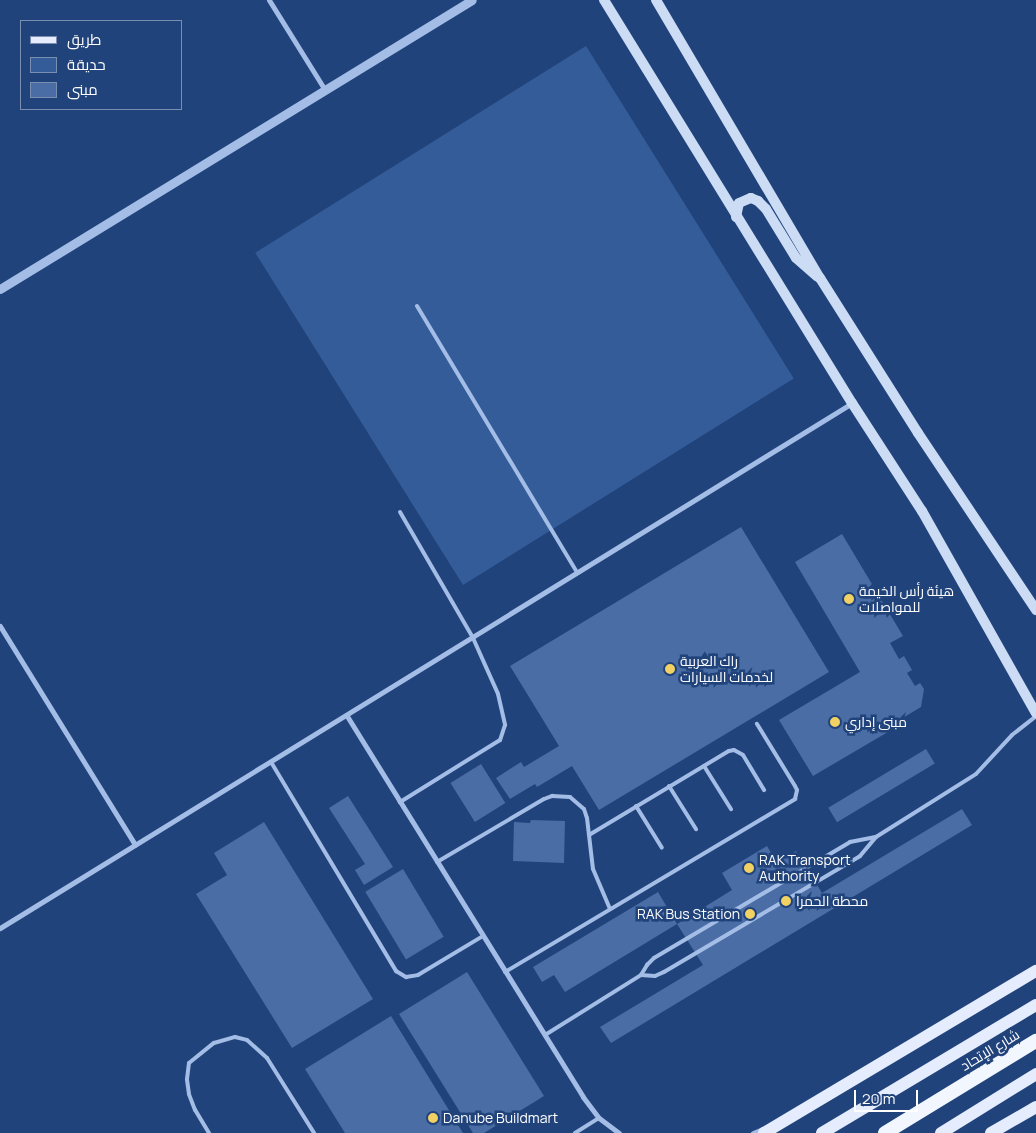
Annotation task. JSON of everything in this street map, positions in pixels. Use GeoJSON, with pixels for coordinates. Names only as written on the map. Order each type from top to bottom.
{"type":"FeatureCollection","features":[{"type":"Feature","properties":{"kind":"highway","name":"شارع الإتحاد"},"geometry":{"type":"LineString","coordinates":[[885,1133],[1036,1041]]}},
{"type":"Feature","properties":{"kind":"main road"},"geometry":{"type":"LineString","coordinates":[[604,0],[852,403],[922,511],[1036,715]]}},
{"type":"Feature","properties":{"kind":"main road"},"geometry":{"type":"LineString","coordinates":[[656,0],[820,278],[918,433],[1036,610]]}},
{"type":"Feature","properties":{"kind":"main road"},"geometry":{"type":"LineString","coordinates":[[736,216],[740,202],[745,198],[758,200],[766,209],[796,258],[820,278]]}},
{"type":"Feature","properties":{"kind":"main road"},"geometry":{"type":"LineString","coordinates":[[1018,982],[1036,963]]}},
{"type":"Feature","properties":{"kind":"main road"},"geometry":{"type":"LineString","coordinates":[[764,1133],[1036,971]]}},
{"type":"Feature","properties":{"kind":"main road"},"geometry":{"type":"LineString","coordinates":[[822,1133],[1036,1005]]}},
{"type":"Feature","properties":{"kind":"main road"},"geometry":{"type":"LineString","coordinates":[[941,1133],[1036,1074]]}},
{"type":"Feature","properties":{"kind":"main road"},"geometry":{"type":"LineString","coordinates":[[992,1133],[1036,1106]]}},
{"type":"Feature","properties":{"kind":"street"},"geometry":{"type":"LineString","coordinates":[[269,0],[325,90]]}},
{"type":"Feature","properties":{"kind":"street"},"geometry":{"type":"LineString","coordinates":[[0,289],[472,0]]}},
{"type":"Feature","properties":{"kind":"street"},"geometry":{"type":"LineString","coordinates":[[0,928],[347,716],[852,403]]}},
{"type":"Feature","properties":{"kind":"street"},"geometry":{"type":"LineString","coordinates":[[0,626],[135,845]]}},
{"type":"Feature","properties":{"kind":"street"},"geometry":{"type":"LineString","coordinates":[[347,716],[583,1097],[600,1118],[619,1133]]}},
{"type":"Feature","properties":{"kind":"street"},"geometry":{"type":"LineString","coordinates":[[754,1133],[779,1123]]}},
{"type":"Feature","properties":{"kind":"lane"},"geometry":{"type":"LineString","coordinates":[[417,306],[578,572]]}},
{"type":"Feature","properties":{"kind":"lane"},"geometry":{"type":"LineString","coordinates":[[400,512],[473,638],[502,707],[506,725],[500,740],[400,802]]}},
{"type":"Feature","properties":{"kind":"lane"},"geometry":{"type":"LineString","coordinates":[[641,975],[655,976],[664,972],[860,856],[876,837],[976,774],[1012,735],[1036,715]]}},
{"type":"Feature","properties":{"kind":"lane"},"geometry":{"type":"LineString","coordinates":[[505,972],[795,798],[796,786],[757,724]]}},
{"type":"Feature","properties":{"kind":"lane"},"geometry":{"type":"LineString","coordinates":[[589,834],[729,751],[739,752],[764,790]]}},
{"type":"Feature","properties":{"kind":"lane"},"geometry":{"type":"LineString","coordinates":[[271,762],[396,971],[406,977],[418,975],[483,936]]}},
{"type":"Feature","properties":{"kind":"lane"},"geometry":{"type":"LineString","coordinates":[[704,766],[731,809]]}},
{"type":"Feature","properties":{"kind":"lane"},"geometry":{"type":"LineString","coordinates":[[669,786],[696,829]]}},
{"type":"Feature","properties":{"kind":"lane"},"geometry":{"type":"LineString","coordinates":[[437,862],[552,796],[570,798],[578,802],[587,818],[595,880],[610,909]]}},
{"type":"Feature","properties":{"kind":"lane"},"geometry":{"type":"LineString","coordinates":[[636,806],[662,848]]}},
{"type":"Feature","properties":{"kind":"lane"},"geometry":{"type":"LineString","coordinates":[[545,1035],[641,975],[646,965],[654,958],[843,846],[856,840],[876,837]]}},
{"type":"Feature","properties":{"kind":"lane"},"geometry":{"type":"LineString","coordinates":[[209,1133],[195,1110],[189,1094],[186,1079],[190,1063],[214,1043],[235,1038],[246,1040],[267,1058],[314,1133]]}},
{"type":"Feature","properties":{"kind":"lane"},"geometry":{"type":"LineString","coordinates":[[575,1133],[600,1118]]}},
{"type":"Feature","properties":{"kind":"green space"},"geometry":{"type":"Polygon","coordinates":[[[586,46],[794,378],[463,585],[255,253],[586,46]]]}},
{"type":"Feature","properties":{"kind":"building","name":"راك العربية لخدمات السيارات"},"geometry":{"type":"Polygon","coordinates":[[[741,527],[829,672],[599,810],[572,766],[537,787],[535,784],[510,799],[496,778],[521,762],[524,767],[559,746],[510,666],[741,527]]]}},
{"type":"Feature","properties":{"kind":"building","name":"هيئة رأس الخيمة للمواصلات"},"geometry":{"type":"Polygon","coordinates":[[[842,534],[903,636],[890,643],[899,659],[904,656],[912,670],[907,673],[915,686],[920,683],[924,689],[921,707],[891,725],[893,729],[813,776],[779,720],[860,672],[795,562],[842,534]]]}},
{"type":"Feature","properties":{"kind":"building"},"geometry":{"type":"Polygon","coordinates":[[[926,749],[935,764],[837,822],[828,808],[926,749]]]}},
{"type":"Feature","properties":{"kind":"building"},"geometry":{"type":"Polygon","coordinates":[[[481,764],[505,803],[475,822],[450,783],[481,764]]]}},
{"type":"Feature","properties":{"kind":"building"},"geometry":{"type":"Polygon","coordinates":[[[348,796],[393,867],[364,885],[355,870],[365,864],[329,808],[348,796]]]}},
{"type":"Feature","properties":{"kind":"building"},"geometry":{"type":"Polygon","coordinates":[[[962,809],[972,825],[611,1043],[600,1027],[703,965],[677,924],[732,890],[722,873],[767,846],[777,863],[796,851],[822,893],[962,809]]]}},
{"type":"Feature","properties":{"kind":"building"},"geometry":{"type":"Polygon","coordinates":[[[531,820],[565,821],[564,863],[513,861],[514,822],[530,823],[531,820]]]}},
{"type":"Feature","properties":{"kind":"building"},"geometry":{"type":"Polygon","coordinates":[[[264,822],[373,999],[292,1048],[196,894],[227,875],[214,853],[264,822]]]}},
{"type":"Feature","properties":{"kind":"building"},"geometry":{"type":"Polygon","coordinates":[[[403,869],[444,937],[406,959],[365,892],[403,869]]]}},
{"type":"Feature","properties":{"kind":"building"},"geometry":{"type":"Polygon","coordinates":[[[658,892],[677,924],[565,992],[554,975],[542,982],[533,967],[658,892]]]}},
{"type":"Feature","properties":{"kind":"building"},"geometry":{"type":"Polygon","coordinates":[[[467,972],[544,1096],[484,1133],[473,1133],[399,1014],[467,972]]]}},
{"type":"Feature","properties":{"kind":"building"},"geometry":{"type":"Polygon","coordinates":[[[391,1016],[463,1133],[345,1133],[305,1069],[391,1016]]]}},
{"type":"Feature","properties":{"kind":"place","name":"هيئة رأس الخيمة للمواصلات"},"geometry":{"type":"Point","coordinates":[849,599]}},
{"type":"Feature","properties":{"kind":"place","name":"راك العربية لخدمات السيارات"},"geometry":{"type":"Point","coordinates":[670,669]}},
{"type":"Feature","properties":{"kind":"place","name":"مبنى إداري"},"geometry":{"type":"Point","coordinates":[835,722]}},
{"type":"Feature","properties":{"kind":"place","name":"RAK Transport Authority"},"geometry":{"type":"Point","coordinates":[749,868]}},
{"type":"Feature","properties":{"kind":"place","name":"محطة الحمرا"},"geometry":{"type":"Point","coordinates":[786,901]}},
{"type":"Feature","properties":{"kind":"place","name":"RAK Bus Station"},"geometry":{"type":"Point","coordinates":[750,914]}},
{"type":"Feature","properties":{"kind":"place","name":"Danube Buildmart"},"geometry":{"type":"Point","coordinates":[433,1118]}}]}
